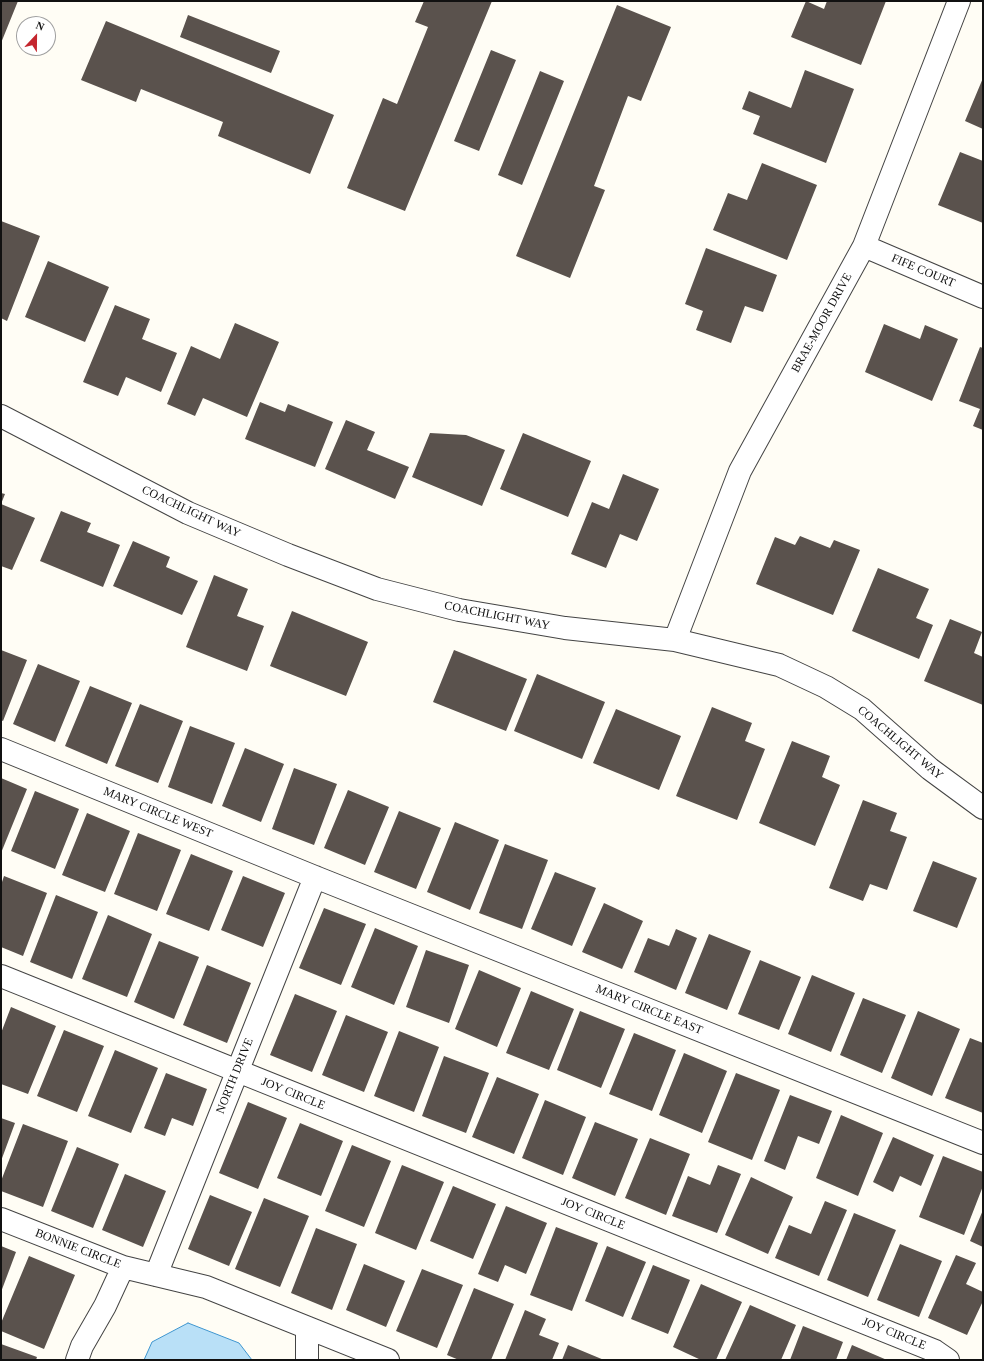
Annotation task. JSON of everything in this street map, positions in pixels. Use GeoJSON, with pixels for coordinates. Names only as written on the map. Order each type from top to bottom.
{"type":"FeatureCollection","features":[{"type":"Feature","properties":{"kind":"street","name":"BRAE-MOOR DRIVE"},"geometry":{"type":"LineString","coordinates":[[675,640],[740,471],[864,246],[959,1]]}},
{"type":"Feature","properties":{"kind":"street","name":"FIFE COURT"},"geometry":{"type":"LineString","coordinates":[[864,246],[983,297]]}},
{"type":"Feature","properties":{"kind":"street","name":"COACHLIGHT WAY"},"geometry":{"type":"LineString","coordinates":[[1,416],[188,513],[288,555],[377,589],[459,610],[550,626],[675,640],[779,665],[826,687],[862,710],[930,768],[983,808]]}},
{"type":"Feature","properties":{"kind":"street","name":"MARY CIRCLE WEST"},"geometry":{"type":"LineString","coordinates":[[1,749],[315,877]]}},
{"type":"Feature","properties":{"kind":"street","name":"NORTH DRIVE"},"geometry":{"type":"LineString","coordinates":[[156,1275],[315,877]]}},
{"type":"Feature","properties":{"kind":"street","name":"MARY CIRCLE EAST"},"geometry":{"type":"LineString","coordinates":[[315,877],[983,1143]]}},
{"type":"Feature","properties":{"kind":"street"},"geometry":{"type":"LineString","coordinates":[[1,976],[237,1072]]}},
{"type":"Feature","properties":{"kind":"street","name":"JOY CIRCLE"},"geometry":{"type":"LineString","coordinates":[[237,1072],[935,1351],[948,1360]]}},
{"type":"Feature","properties":{"kind":"street","name":"BONNIE CIRCLE"},"geometry":{"type":"LineString","coordinates":[[1,1218],[122,1267],[206,1287],[307,1328]]}},
{"type":"Feature","properties":{"kind":"street"},"geometry":{"type":"LineString","coordinates":[[77,1360],[82,1346],[104,1306],[122,1267]]}},
{"type":"Feature","properties":{"kind":"street"},"geometry":{"type":"LineString","coordinates":[[307,1360],[307,1328],[388,1360]]}},
{"type":"Feature","properties":{"kind":"water"},"geometry":{"type":"Polygon","coordinates":[[[188,1323],[239,1343],[252,1360],[144,1360],[152,1342],[188,1323]]]}},
{"type":"Feature","properties":{"kind":"building"},"geometry":{"type":"Polygon","coordinates":[[[1,1],[18,1],[1,43],[1,1]]]}},
{"type":"Feature","properties":{"kind":"building"},"geometry":{"type":"Polygon","coordinates":[[[424,1],[492,1],[405,211],[347,188],[383,98],[397,104],[428,27],[415,22],[424,1]]]}},
{"type":"Feature","properties":{"kind":"building"},"geometry":{"type":"Polygon","coordinates":[[[806,1],[824,9],[827,1],[886,1],[861,65],[791,37],[806,1]]]}},
{"type":"Feature","properties":{"kind":"building"},"geometry":{"type":"Polygon","coordinates":[[[617,5],[671,27],[641,101],[628,96],[594,186],[605,190],[570,278],[516,256],[617,5]]]}},
{"type":"Feature","properties":{"kind":"building"},"geometry":{"type":"Polygon","coordinates":[[[188,15],[280,51],[271,73],[180,37],[188,15]]]}},
{"type":"Feature","properties":{"kind":"building"},"geometry":{"type":"Polygon","coordinates":[[[106,21],[334,115],[310,174],[218,136],[223,122],[141,89],[136,102],[81,80],[106,21]]]}},
{"type":"Feature","properties":{"kind":"building"},"geometry":{"type":"Polygon","coordinates":[[[491,50],[516,60],[479,151],[454,141],[491,50]]]}},
{"type":"Feature","properties":{"kind":"building"},"geometry":{"type":"Polygon","coordinates":[[[805,70],[854,89],[826,163],[753,134],[760,116],[742,109],[749,91],[791,108],[805,70]]]}},
{"type":"Feature","properties":{"kind":"building"},"geometry":{"type":"Polygon","coordinates":[[[540,71],[564,81],[522,185],[498,175],[540,71]]]}},
{"type":"Feature","properties":{"kind":"building"},"geometry":{"type":"Polygon","coordinates":[[[983,78],[983,129],[965,121],[983,78]]]}},
{"type":"Feature","properties":{"kind":"building"},"geometry":{"type":"Polygon","coordinates":[[[960,152],[983,161],[983,223],[938,205],[960,152]]]}},
{"type":"Feature","properties":{"kind":"building"},"geometry":{"type":"Polygon","coordinates":[[[762,163],[817,185],[787,260],[713,230],[728,193],[747,200],[762,163]]]}},
{"type":"Feature","properties":{"kind":"building"},"geometry":{"type":"Polygon","coordinates":[[[1,221],[40,236],[7,321],[1,318],[1,221]]]}},
{"type":"Feature","properties":{"kind":"building"},"geometry":{"type":"Polygon","coordinates":[[[706,248],[777,275],[763,312],[745,306],[731,343],[696,330],[703,311],[685,304],[706,248]]]}},
{"type":"Feature","properties":{"kind":"building"},"geometry":{"type":"Polygon","coordinates":[[[48,261],[109,287],[85,342],[25,317],[48,261]]]}},
{"type":"Feature","properties":{"kind":"building"},"geometry":{"type":"Polygon","coordinates":[[[115,305],[150,319],[142,339],[177,353],[161,392],[126,377],[118,396],[83,382],[115,305]]]}},
{"type":"Feature","properties":{"kind":"building"},"geometry":{"type":"Polygon","coordinates":[[[235,323],[279,342],[247,417],[203,398],[195,416],[167,404],[191,346],[220,359],[235,323]]]}},
{"type":"Feature","properties":{"kind":"building"},"geometry":{"type":"Polygon","coordinates":[[[884,324],[920,339],[925,325],[958,339],[932,401],[865,372],[884,324]]]}},
{"type":"Feature","properties":{"kind":"building"},"geometry":{"type":"Polygon","coordinates":[[[980,347],[983,348],[983,430],[973,426],[980,409],[959,401],[980,347]]]}},
{"type":"Feature","properties":{"kind":"building"},"geometry":{"type":"Polygon","coordinates":[[[260,402],[285,412],[288,404],[333,422],[315,467],[245,439],[260,402]]]}},
{"type":"Feature","properties":{"kind":"building"},"geometry":{"type":"Polygon","coordinates":[[[346,420],[375,432],[367,450],[409,467],[395,499],[325,469],[346,420]]]}},
{"type":"Feature","properties":{"kind":"building"},"geometry":{"type":"Polygon","coordinates":[[[430,433],[466,435],[505,450],[482,506],[412,477],[430,433]]]}},
{"type":"Feature","properties":{"kind":"building"},"geometry":{"type":"Polygon","coordinates":[[[523,433],[591,461],[568,517],[500,489],[523,433]]]}},
{"type":"Feature","properties":{"kind":"building"},"geometry":{"type":"Polygon","coordinates":[[[623,474],[659,489],[637,541],[620,534],[606,568],[571,554],[592,502],[609,509],[623,474]]]}},
{"type":"Feature","properties":{"kind":"building"},"geometry":{"type":"Polygon","coordinates":[[[1,493],[5,494],[1,504],[1,493]]]}},
{"type":"Feature","properties":{"kind":"building"},"geometry":{"type":"Polygon","coordinates":[[[1,504],[35,518],[12,570],[1,566],[1,504]]]}},
{"type":"Feature","properties":{"kind":"building"},"geometry":{"type":"Polygon","coordinates":[[[61,511],[91,523],[87,532],[120,545],[103,587],[40,561],[61,511]]]}},
{"type":"Feature","properties":{"kind":"building"},"geometry":{"type":"Polygon","coordinates":[[[800,536],[830,548],[834,540],[860,550],[833,615],[756,584],[775,537],[795,545],[800,536]]]}},
{"type":"Feature","properties":{"kind":"building"},"geometry":{"type":"Polygon","coordinates":[[[133,541],[170,557],[166,567],[198,581],[182,615],[113,586],[133,541]]]}},
{"type":"Feature","properties":{"kind":"building"},"geometry":{"type":"Polygon","coordinates":[[[878,568],[929,589],[916,618],[933,625],[919,659],[852,631],[878,568]]]}},
{"type":"Feature","properties":{"kind":"building"},"geometry":{"type":"Polygon","coordinates":[[[214,575],[248,589],[237,616],[264,626],[247,671],[186,647],[214,575]]]}},
{"type":"Feature","properties":{"kind":"building"},"geometry":{"type":"Polygon","coordinates":[[[292,611],[368,642],[346,696],[270,666],[292,611]]]}},
{"type":"Feature","properties":{"kind":"building"},"geometry":{"type":"Polygon","coordinates":[[[950,619],[982,632],[974,653],[983,657],[983,705],[924,681],[950,619]]]}},
{"type":"Feature","properties":{"kind":"building"},"geometry":{"type":"Polygon","coordinates":[[[1,650],[27,660],[3,721],[1,720],[1,650]]]}},
{"type":"Feature","properties":{"kind":"building"},"geometry":{"type":"Polygon","coordinates":[[[454,650],[527,679],[506,731],[433,702],[454,650]]]}},
{"type":"Feature","properties":{"kind":"building"},"geometry":{"type":"Polygon","coordinates":[[[38,664],[80,681],[55,742],[13,724],[38,664]]]}},
{"type":"Feature","properties":{"kind":"building"},"geometry":{"type":"Polygon","coordinates":[[[537,674],[605,702],[582,759],[514,731],[537,674]]]}},
{"type":"Feature","properties":{"kind":"building"},"geometry":{"type":"Polygon","coordinates":[[[90,686],[132,703],[107,764],[65,746],[90,686]]]}},
{"type":"Feature","properties":{"kind":"building"},"geometry":{"type":"Polygon","coordinates":[[[140,704],[183,721],[158,783],[115,766],[140,704]]]}},
{"type":"Feature","properties":{"kind":"building"},"geometry":{"type":"Polygon","coordinates":[[[712,707],[752,723],[745,741],[765,749],[737,820],[676,796],[712,707]]]}},
{"type":"Feature","properties":{"kind":"building"},"geometry":{"type":"Polygon","coordinates":[[[616,709],[681,736],[659,790],[593,763],[616,709]]]}},
{"type":"Feature","properties":{"kind":"building"},"geometry":{"type":"Polygon","coordinates":[[[190,726],[235,743],[212,804],[168,787],[190,726]]]}},
{"type":"Feature","properties":{"kind":"building"},"geometry":{"type":"Polygon","coordinates":[[[792,741],[830,756],[822,777],[840,785],[815,846],[759,823],[792,741]]]}},
{"type":"Feature","properties":{"kind":"building"},"geometry":{"type":"Polygon","coordinates":[[[245,748],[284,764],[261,822],[222,806],[245,748]]]}},
{"type":"Feature","properties":{"kind":"building"},"geometry":{"type":"Polygon","coordinates":[[[294,768],[337,784],[314,845],[272,829],[294,768]]]}},
{"type":"Feature","properties":{"kind":"building"},"geometry":{"type":"Polygon","coordinates":[[[1,778],[27,789],[1,853],[1,778]]]}},
{"type":"Feature","properties":{"kind":"building"},"geometry":{"type":"Polygon","coordinates":[[[348,790],[389,807],[365,865],[324,848],[348,790]]]}},
{"type":"Feature","properties":{"kind":"building"},"geometry":{"type":"Polygon","coordinates":[[[35,791],[79,809],[55,869],[11,851],[35,791]]]}},
{"type":"Feature","properties":{"kind":"building"},"geometry":{"type":"Polygon","coordinates":[[[863,800],[897,813],[890,831],[907,837],[887,890],[870,884],[863,901],[829,888],[863,800]]]}},
{"type":"Feature","properties":{"kind":"building"},"geometry":{"type":"Polygon","coordinates":[[[399,811],[441,828],[416,889],[374,872],[399,811]]]}},
{"type":"Feature","properties":{"kind":"building"},"geometry":{"type":"Polygon","coordinates":[[[87,813],[130,831],[105,892],[62,875],[87,813]]]}},
{"type":"Feature","properties":{"kind":"building"},"geometry":{"type":"Polygon","coordinates":[[[455,822],[499,840],[470,910],[427,892],[455,822]]]}},
{"type":"Feature","properties":{"kind":"building"},"geometry":{"type":"Polygon","coordinates":[[[138,833],[181,850],[157,911],[114,894],[138,833]]]}},
{"type":"Feature","properties":{"kind":"building"},"geometry":{"type":"Polygon","coordinates":[[[505,844],[548,860],[522,929],[479,913],[505,844]]]}},
{"type":"Feature","properties":{"kind":"building"},"geometry":{"type":"Polygon","coordinates":[[[191,854],[233,871],[209,931],[166,914],[191,854]]]}},
{"type":"Feature","properties":{"kind":"building"},"geometry":{"type":"Polygon","coordinates":[[[933,861],[977,878],[957,928],[913,911],[933,861]]]}},
{"type":"Feature","properties":{"kind":"building"},"geometry":{"type":"Polygon","coordinates":[[[555,872],[596,888],[572,946],[531,929],[555,872]]]}},
{"type":"Feature","properties":{"kind":"building"},"geometry":{"type":"Polygon","coordinates":[[[4,876],[47,893],[23,956],[1,947],[1,885],[4,876]]]}},
{"type":"Feature","properties":{"kind":"building"},"geometry":{"type":"Polygon","coordinates":[[[243,876],[285,893],[263,947],[221,930],[243,876]]]}},
{"type":"Feature","properties":{"kind":"building"},"geometry":{"type":"Polygon","coordinates":[[[56,895],[98,912],[72,979],[30,962],[56,895]]]}},
{"type":"Feature","properties":{"kind":"building"},"geometry":{"type":"Polygon","coordinates":[[[604,903],[643,921],[622,969],[582,952],[604,903]]]}},
{"type":"Feature","properties":{"kind":"building"},"geometry":{"type":"Polygon","coordinates":[[[324,908],[366,924],[341,985],[299,968],[324,908]]]}},
{"type":"Feature","properties":{"kind":"building"},"geometry":{"type":"Polygon","coordinates":[[[108,915],[152,934],[127,997],[82,979],[108,915]]]}},
{"type":"Feature","properties":{"kind":"building"},"geometry":{"type":"Polygon","coordinates":[[[375,928],[418,946],[394,1005],[351,987],[375,928]]]}},
{"type":"Feature","properties":{"kind":"building"},"geometry":{"type":"Polygon","coordinates":[[[676,929],[697,938],[676,990],[634,972],[648,938],[669,946],[676,929]]]}},
{"type":"Feature","properties":{"kind":"building"},"geometry":{"type":"Polygon","coordinates":[[[709,934],[751,951],[727,1010],[685,993],[709,934]]]}},
{"type":"Feature","properties":{"kind":"building"},"geometry":{"type":"Polygon","coordinates":[[[159,941],[199,957],[174,1019],[134,1002],[159,941]]]}},
{"type":"Feature","properties":{"kind":"building"},"geometry":{"type":"Polygon","coordinates":[[[426,950],[469,965],[449,1023],[406,1007],[426,950]]]}},
{"type":"Feature","properties":{"kind":"building"},"geometry":{"type":"Polygon","coordinates":[[[760,960],[801,977],[779,1030],[738,1014],[760,960]]]}},
{"type":"Feature","properties":{"kind":"building"},"geometry":{"type":"Polygon","coordinates":[[[207,965],[251,983],[227,1043],[183,1025],[207,965]]]}},
{"type":"Feature","properties":{"kind":"building"},"geometry":{"type":"Polygon","coordinates":[[[479,970],[521,988],[497,1047],[455,1029],[479,970]]]}},
{"type":"Feature","properties":{"kind":"building"},"geometry":{"type":"Polygon","coordinates":[[[812,975],[855,993],[831,1052],[788,1034],[812,975]]]}},
{"type":"Feature","properties":{"kind":"building"},"geometry":{"type":"Polygon","coordinates":[[[531,991],[574,1009],[549,1070],[506,1053],[531,991]]]}},
{"type":"Feature","properties":{"kind":"building"},"geometry":{"type":"Polygon","coordinates":[[[295,994],[337,1011],[312,1072],[270,1055],[295,994]]]}},
{"type":"Feature","properties":{"kind":"building"},"geometry":{"type":"Polygon","coordinates":[[[863,998],[906,1015],[882,1073],[840,1055],[863,998]]]}},
{"type":"Feature","properties":{"kind":"building"},"geometry":{"type":"Polygon","coordinates":[[[11,1007],[56,1026],[28,1094],[1,1084],[1,1033],[11,1007]]]}},
{"type":"Feature","properties":{"kind":"building"},"geometry":{"type":"Polygon","coordinates":[[[580,1011],[625,1029],[601,1088],[557,1070],[580,1011]]]}},
{"type":"Feature","properties":{"kind":"building"},"geometry":{"type":"Polygon","coordinates":[[[918,1011],[960,1029],[932,1096],[891,1078],[918,1011]]]}},
{"type":"Feature","properties":{"kind":"building"},"geometry":{"type":"Polygon","coordinates":[[[346,1015],[388,1032],[364,1092],[322,1075],[346,1015]]]}},
{"type":"Feature","properties":{"kind":"building"},"geometry":{"type":"Polygon","coordinates":[[[64,1030],[104,1046],[77,1112],[37,1096],[64,1030]]]}},
{"type":"Feature","properties":{"kind":"building"},"geometry":{"type":"Polygon","coordinates":[[[399,1031],[439,1047],[414,1112],[374,1096],[399,1031]]]}},
{"type":"Feature","properties":{"kind":"building"},"geometry":{"type":"Polygon","coordinates":[[[634,1033],[676,1050],[652,1111],[609,1094],[634,1033]]]}},
{"type":"Feature","properties":{"kind":"building"},"geometry":{"type":"Polygon","coordinates":[[[970,1038],[983,1043],[983,1113],[945,1098],[970,1038]]]}},
{"type":"Feature","properties":{"kind":"building"},"geometry":{"type":"Polygon","coordinates":[[[115,1050],[158,1068],[131,1133],[88,1116],[115,1050]]]}},
{"type":"Feature","properties":{"kind":"building"},"geometry":{"type":"Polygon","coordinates":[[[684,1053],[727,1071],[702,1133],[659,1115],[684,1053]]]}},
{"type":"Feature","properties":{"kind":"building"},"geometry":{"type":"Polygon","coordinates":[[[444,1056],[489,1073],[466,1133],[422,1116],[444,1056]]]}},
{"type":"Feature","properties":{"kind":"building"},"geometry":{"type":"Polygon","coordinates":[[[166,1073],[207,1089],[193,1126],[172,1118],[165,1136],[144,1128],[166,1073]]]}},
{"type":"Feature","properties":{"kind":"building"},"geometry":{"type":"Polygon","coordinates":[[[736,1073],[780,1090],[752,1160],[708,1142],[736,1073]]]}},
{"type":"Feature","properties":{"kind":"building"},"geometry":{"type":"Polygon","coordinates":[[[497,1077],[539,1094],[514,1154],[472,1137],[497,1077]]]}},
{"type":"Feature","properties":{"kind":"building"},"geometry":{"type":"Polygon","coordinates":[[[790,1095],[832,1111],[819,1144],[798,1136],[785,1170],[764,1161],[790,1095]]]}},
{"type":"Feature","properties":{"kind":"building"},"geometry":{"type":"Polygon","coordinates":[[[545,1100],[586,1117],[563,1175],[522,1158],[545,1100]]]}},
{"type":"Feature","properties":{"kind":"building"},"geometry":{"type":"Polygon","coordinates":[[[248,1102],[287,1118],[258,1189],[219,1173],[248,1102]]]}},
{"type":"Feature","properties":{"kind":"building"},"geometry":{"type":"Polygon","coordinates":[[[841,1115],[883,1133],[858,1196],[816,1178],[841,1115]]]}},
{"type":"Feature","properties":{"kind":"building"},"geometry":{"type":"Polygon","coordinates":[[[1,1118],[15,1123],[1,1161],[1,1118]]]}},
{"type":"Feature","properties":{"kind":"building"},"geometry":{"type":"Polygon","coordinates":[[[595,1122],[638,1139],[615,1196],[572,1178],[595,1122]]]}},
{"type":"Feature","properties":{"kind":"building"},"geometry":{"type":"Polygon","coordinates":[[[300,1123],[343,1141],[321,1196],[277,1178],[300,1123]]]}},
{"type":"Feature","properties":{"kind":"building"},"geometry":{"type":"Polygon","coordinates":[[[23,1124],[68,1141],[43,1207],[1,1191],[1,1181],[23,1124]]]}},
{"type":"Feature","properties":{"kind":"building"},"geometry":{"type":"Polygon","coordinates":[[[893,1137],[934,1155],[921,1186],[900,1176],[893,1192],[873,1182],[893,1137]]]}},
{"type":"Feature","properties":{"kind":"building"},"geometry":{"type":"Polygon","coordinates":[[[650,1138],[690,1154],[666,1215],[625,1198],[650,1138]]]}},
{"type":"Feature","properties":{"kind":"building"},"geometry":{"type":"Polygon","coordinates":[[[352,1145],[391,1161],[364,1227],[325,1211],[352,1145]]]}},
{"type":"Feature","properties":{"kind":"building"},"geometry":{"type":"Polygon","coordinates":[[[77,1147],[119,1164],[93,1228],[51,1211],[77,1147]]]}},
{"type":"Feature","properties":{"kind":"building"},"geometry":{"type":"Polygon","coordinates":[[[943,1156],[983,1172],[983,1186],[964,1235],[919,1217],[943,1156]]]}},
{"type":"Feature","properties":{"kind":"building"},"geometry":{"type":"Polygon","coordinates":[[[402,1165],[444,1182],[416,1250],[375,1233],[402,1165]]]}},
{"type":"Feature","properties":{"kind":"building"},"geometry":{"type":"Polygon","coordinates":[[[718,1165],[741,1174],[717,1233],[672,1216],[688,1176],[710,1185],[718,1165]]]}},
{"type":"Feature","properties":{"kind":"building"},"geometry":{"type":"Polygon","coordinates":[[[125,1174],[166,1191],[143,1247],[102,1230],[125,1174]]]}},
{"type":"Feature","properties":{"kind":"building"},"geometry":{"type":"Polygon","coordinates":[[[751,1177],[793,1197],[768,1254],[725,1235],[751,1177]]]}},
{"type":"Feature","properties":{"kind":"building"},"geometry":{"type":"Polygon","coordinates":[[[453,1186],[496,1204],[473,1259],[430,1241],[453,1186]]]}},
{"type":"Feature","properties":{"kind":"building"},"geometry":{"type":"Polygon","coordinates":[[[210,1195],[252,1212],[229,1266],[188,1249],[210,1195]]]}},
{"type":"Feature","properties":{"kind":"building"},"geometry":{"type":"Polygon","coordinates":[[[264,1198],[309,1216],[280,1287],[235,1269],[264,1198]]]}},
{"type":"Feature","properties":{"kind":"building"},"geometry":{"type":"Polygon","coordinates":[[[825,1201],[847,1210],[819,1276],[775,1258],[789,1225],[811,1234],[825,1201]]]}},
{"type":"Feature","properties":{"kind":"building"},"geometry":{"type":"Polygon","coordinates":[[[506,1206],[547,1223],[526,1274],[505,1265],[498,1282],[478,1274],[506,1206]]]}},
{"type":"Feature","properties":{"kind":"building"},"geometry":{"type":"Polygon","coordinates":[[[983,1210],[983,1247],[970,1241],[983,1210]]]}},
{"type":"Feature","properties":{"kind":"building"},"geometry":{"type":"Polygon","coordinates":[[[854,1213],[896,1230],[868,1297],[827,1280],[854,1213]]]}},
{"type":"Feature","properties":{"kind":"building"},"geometry":{"type":"Polygon","coordinates":[[[556,1227],[598,1243],[572,1311],[530,1295],[556,1227]]]}},
{"type":"Feature","properties":{"kind":"building"},"geometry":{"type":"Polygon","coordinates":[[[316,1228],[357,1244],[332,1310],[291,1293],[316,1228]]]}},
{"type":"Feature","properties":{"kind":"building"},"geometry":{"type":"Polygon","coordinates":[[[900,1244],[942,1261],[919,1317],[877,1300],[900,1244]]]}},
{"type":"Feature","properties":{"kind":"building"},"geometry":{"type":"Polygon","coordinates":[[[1,1246],[16,1252],[1,1292],[1,1246]]]}},
{"type":"Feature","properties":{"kind":"building"},"geometry":{"type":"Polygon","coordinates":[[[607,1246],[646,1262],[623,1317],[585,1301],[607,1246]]]}},
{"type":"Feature","properties":{"kind":"building"},"geometry":{"type":"Polygon","coordinates":[[[956,1255],[976,1263],[966,1284],[983,1292],[983,1301],[967,1335],[928,1318],[956,1255]]]}},
{"type":"Feature","properties":{"kind":"building"},"geometry":{"type":"Polygon","coordinates":[[[29,1256],[75,1275],[44,1349],[1,1331],[1,1323],[29,1256]]]}},
{"type":"Feature","properties":{"kind":"building"},"geometry":{"type":"Polygon","coordinates":[[[364,1264],[405,1281],[386,1327],[346,1310],[364,1264]]]}},
{"type":"Feature","properties":{"kind":"building"},"geometry":{"type":"Polygon","coordinates":[[[653,1265],[690,1280],[668,1334],[631,1319],[653,1265]]]}},
{"type":"Feature","properties":{"kind":"building"},"geometry":{"type":"Polygon","coordinates":[[[422,1269],[463,1285],[437,1348],[396,1331],[422,1269]]]}},
{"type":"Feature","properties":{"kind":"building"},"geometry":{"type":"Polygon","coordinates":[[[701,1284],[742,1302],[716,1360],[701,1360],[673,1347],[701,1284]]]}},
{"type":"Feature","properties":{"kind":"building"},"geometry":{"type":"Polygon","coordinates":[[[474,1288],[514,1304],[491,1360],[459,1360],[447,1355],[474,1288]]]}},
{"type":"Feature","properties":{"kind":"building"},"geometry":{"type":"Polygon","coordinates":[[[750,1305],[796,1325],[781,1360],[725,1360],[750,1305]]]}},
{"type":"Feature","properties":{"kind":"building"},"geometry":{"type":"Polygon","coordinates":[[[525,1310],[546,1319],[539,1335],[559,1343],[552,1360],[505,1360],[525,1310]]]}},
{"type":"Feature","properties":{"kind":"building"},"geometry":{"type":"Polygon","coordinates":[[[803,1326],[843,1342],[836,1360],[790,1360],[803,1326]]]}},
{"type":"Feature","properties":{"kind":"building"},"geometry":{"type":"Polygon","coordinates":[[[1,1344],[37,1357],[36,1360],[1,1360],[1,1344]]]}},
{"type":"Feature","properties":{"kind":"building"},"geometry":{"type":"Polygon","coordinates":[[[568,1345],[604,1360],[562,1360],[568,1345]]]}},
{"type":"Feature","properties":{"kind":"building"},"geometry":{"type":"Polygon","coordinates":[[[852,1345],[887,1360],[846,1360],[852,1345]]]}}]}
